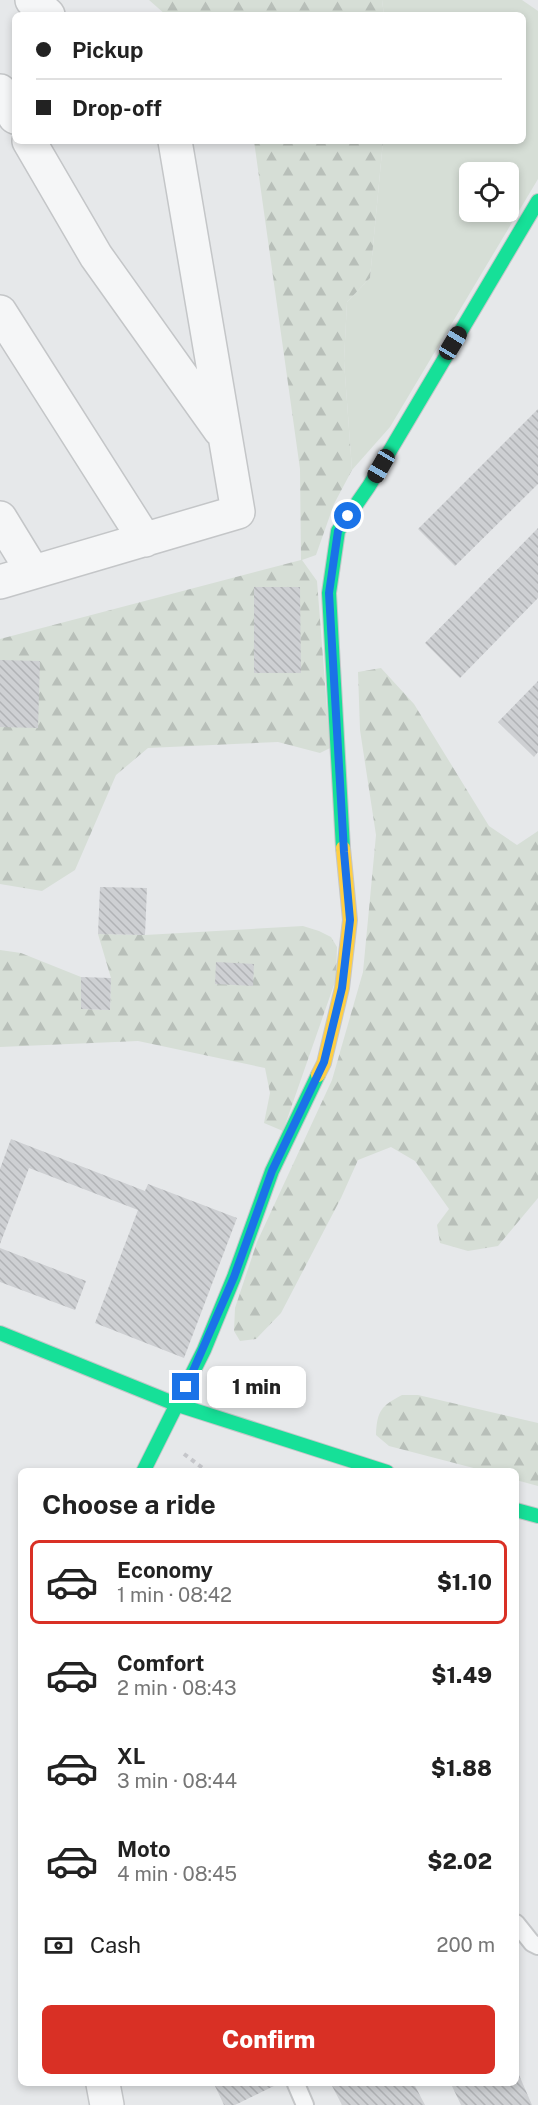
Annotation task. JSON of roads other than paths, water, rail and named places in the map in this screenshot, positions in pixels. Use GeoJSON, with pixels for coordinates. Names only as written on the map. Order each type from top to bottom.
{"type":"FeatureCollection","features":[{"type":"Feature","properties":{"kind":"street"},"geometry":{"type":"LineString","coordinates":[[32,0],[45,12]]}},
{"type":"Feature","properties":{"kind":"street"},"geometry":{"type":"LineString","coordinates":[[0,91],[12,112]]}},
{"type":"Feature","properties":{"kind":"street"},"geometry":{"type":"LineString","coordinates":[[31,144],[96,256],[224,436]]}},
{"type":"Feature","properties":{"kind":"street"},"geometry":{"type":"LineString","coordinates":[[0,582],[238,512],[175,144]]}},
{"type":"Feature","properties":{"kind":"street"},"geometry":{"type":"LineString","coordinates":[[145,1468],[159,1437],[178,1405],[234,1277],[272,1171],[324,1062],[342,988],[350,920],[329,593],[338,531],[369,486],[538,201]]}},
{"type":"Feature","properties":{"kind":"street"},"geometry":{"type":"LineString","coordinates":[[0,312],[145,540]]}},
{"type":"Feature","properties":{"kind":"street"},"geometry":{"type":"LineString","coordinates":[[0,518],[33,572]]}},
{"type":"Feature","properties":{"kind":"street"},"geometry":{"type":"LineString","coordinates":[[0,1333],[178,1405],[375,1468]]}},
{"type":"Feature","properties":{"kind":"street"},"geometry":{"type":"LineString","coordinates":[[519,1511],[538,1516]]}},
{"type":"Feature","properties":{"kind":"street"},"geometry":{"type":"LineString","coordinates":[[103,2086],[107,2105]]}},
{"type":"Feature","properties":{"kind":"lane"},"geometry":{"type":"LineString","coordinates":[[519,1927],[532,1943],[538,1946]]}},
{"type":"Feature","properties":{"kind":"lane"},"geometry":{"type":"LineString","coordinates":[[297,2086],[305,2105]]}}]}
